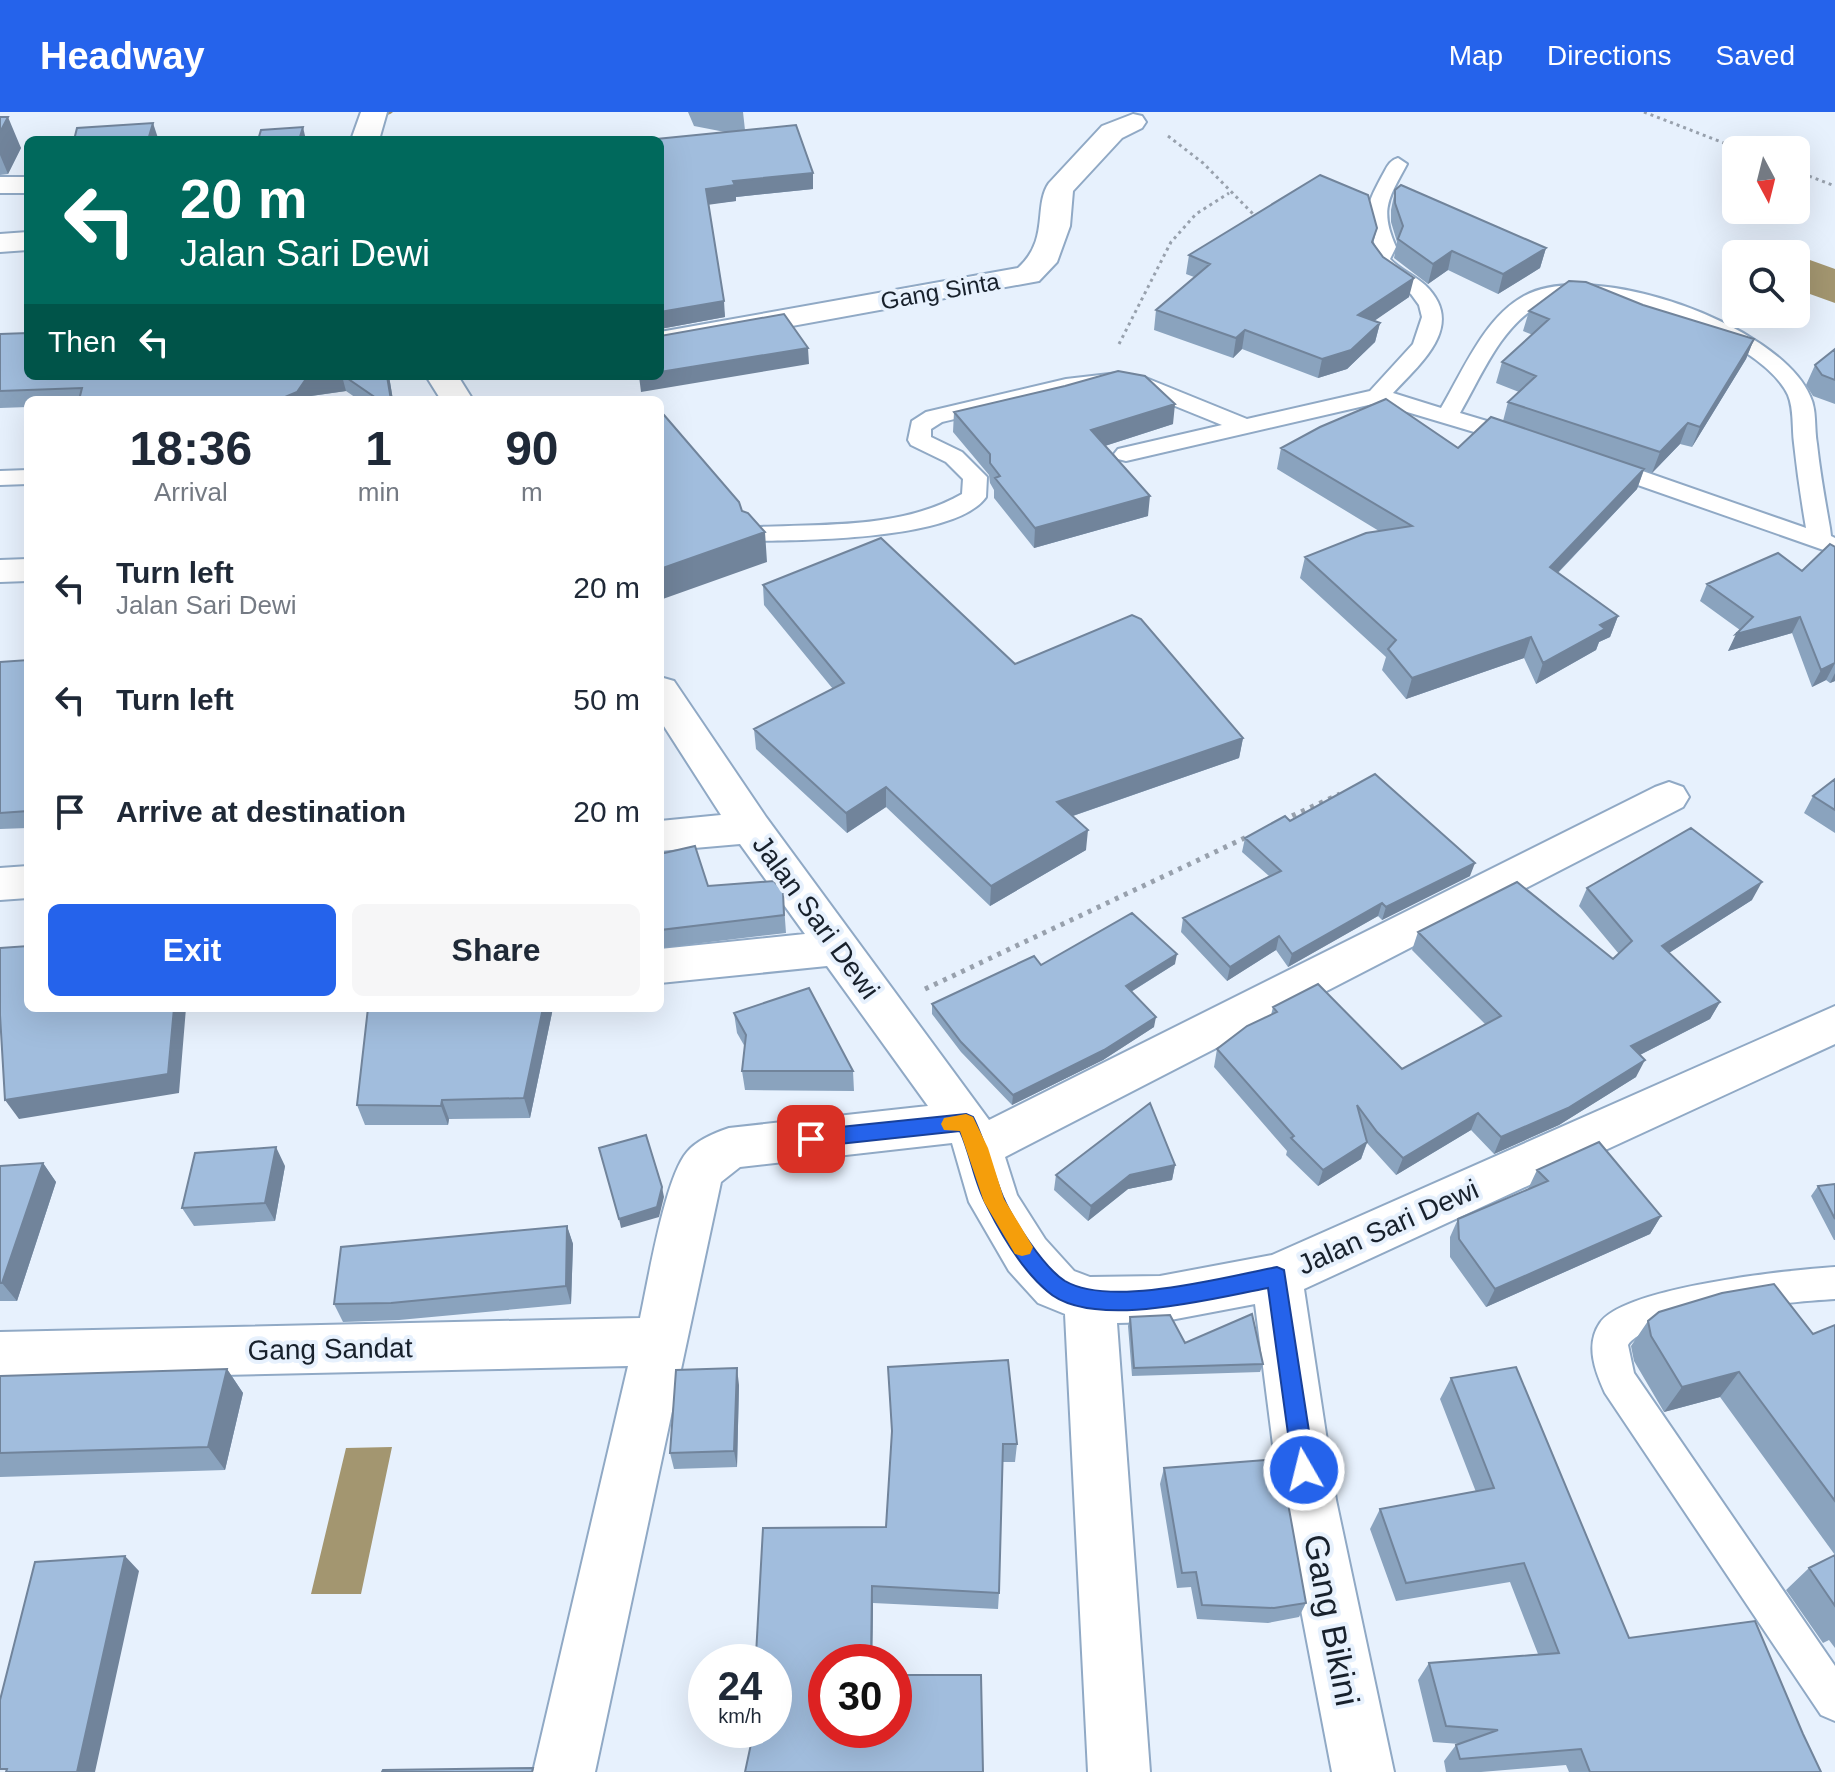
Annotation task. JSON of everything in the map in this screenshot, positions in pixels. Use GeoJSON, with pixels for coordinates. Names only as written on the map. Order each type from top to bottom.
{"type":"FeatureCollection","features":[{"type":"Feature","properties":{"kind":"street","name":"Gang Sinta"},"geometry":{"type":"LineString","coordinates":[[664,340],[1028,275],[1042,262],[1056,226],[1059,189],[1112,132],[1133,122]]}},
{"type":"Feature","properties":{"kind":"street"},"geometry":{"type":"LineString","coordinates":[[0,185],[24,185]]}},
{"type":"Feature","properties":{"kind":"street"},"geometry":{"type":"LineString","coordinates":[[0,243],[24,241]]}},
{"type":"Feature","properties":{"kind":"street"},"geometry":{"type":"LineString","coordinates":[[0,571],[24,570]]}},
{"type":"Feature","properties":{"kind":"street","name":"Jalan Sari Dewi"},"geometry":{"type":"LineString","coordinates":[[664,696],[751,828],[972,1135],[994,1202],[1027,1255],[1056,1287],[1090,1300],[1160,1299],[1277,1277],[1835,1024]]}},
{"type":"Feature","properties":{"kind":"street"},"geometry":{"type":"LineString","coordinates":[[564,1772],[696,1182],[704,1167],[717,1155],[729,1148],[749,1145],[972,1135],[1669,797]]}},
{"type":"Feature","properties":{"kind":"street"},"geometry":{"type":"LineString","coordinates":[[664,836],[751,828]]}},
{"type":"Feature","properties":{"kind":"street"},"geometry":{"type":"LineString","coordinates":[[0,884],[24,882]]}},
{"type":"Feature","properties":{"kind":"street"},"geometry":{"type":"LineString","coordinates":[[664,966],[838,948]]}},
{"type":"Feature","properties":{"kind":"street","name":"Gang Bikini"},"geometry":{"type":"LineString","coordinates":[[1277,1277],[1308,1500],[1363,1772]]}},
{"type":"Feature","properties":{"kind":"street"},"geometry":{"type":"LineString","coordinates":[[1090,1300],[1119,1772]]}},
{"type":"Feature","properties":{"kind":"street","name":"Gang Sandat"},"geometry":{"type":"LineString","coordinates":[[0,1356],[659,1341]]}},
{"type":"Feature","properties":{"kind":"lane"},"geometry":{"type":"LineString","coordinates":[[1378,396],[1423,345],[1433,329],[1434,310],[1428,299],[1385,268],[1380,259],[1386,247],[1377,227],[1376,205],[1398,164]]}},
{"type":"Feature","properties":{"kind":"lane"},"geometry":{"type":"LineString","coordinates":[[1448,414],[1508,319],[1531,301],[1550,292],[1580,291],[1615,296],[1690,315],[1734,335],[1761,353],[1786,374],[1799,395],[1827,543],[1577,457]]}},
{"type":"Feature","properties":{"kind":"lane"},"geometry":{"type":"LineString","coordinates":[[756,534],[893,524],[950,513],[974,497],[975,477],[954,457],[919,440],[920,426],[924,421],[1066,386],[1100,381],[1138,383],[1244,426]]}},
{"type":"Feature","properties":{"kind":"lane"},"geometry":{"type":"LineString","coordinates":[[1126,454],[1378,396],[1448,414],[1534,443]]}},
{"type":"Feature","properties":{"kind":"lane"},"geometry":{"type":"LineString","coordinates":[[0,478],[24,477]]}},
{"type":"Feature","properties":{"kind":"lane"},"geometry":{"type":"LineString","coordinates":[[1835,1283],[1805,1284],[1670,1307],[1622,1323],[1613,1332],[1610,1346],[1618,1381],[1835,1701]]}},
{"type":"Feature","properties":{"kind":"path"},"geometry":{"type":"LineString","coordinates":[[1644,112],[1722,142]]}},
{"type":"Feature","properties":{"kind":"path"},"geometry":{"type":"LineString","coordinates":[[1133,122],[1158,130],[1185,145],[1258,220]]}},
{"type":"Feature","properties":{"kind":"path"},"geometry":{"type":"LineString","coordinates":[[1810,176],[1835,186]]}},
{"type":"Feature","properties":{"kind":"path"},"geometry":{"type":"LineString","coordinates":[[1100,381],[1171,242],[1196,214],[1229,193]]}},
{"type":"Feature","properties":{"kind":"path"},"geometry":{"type":"LineString","coordinates":[[1281,822],[1352,788]]}},
{"type":"Feature","properties":{"kind":"path"},"geometry":{"type":"LineString","coordinates":[[882,1009],[1252,835]]}},
{"type":"Feature","properties":{"kind":"shaded area"},"geometry":{"type":"Polygon","coordinates":[[[1810,260],[1835,269],[1835,303],[1810,294],[1810,260]]]}},
{"type":"Feature","properties":{"kind":"shaded area"},"geometry":{"type":"Polygon","coordinates":[[[392,1447],[361,1594],[311,1594],[346,1448],[392,1447]]]}},
{"type":"Feature","properties":{"kind":"building"},"geometry":{"type":"Polygon","coordinates":[[[0,117],[8,117],[0,132],[0,117]]]}},
{"type":"Feature","properties":{"kind":"building"},"geometry":{"type":"Polygon","coordinates":[[[153,123],[149,136],[75,136],[77,128],[153,123]]]}},
{"type":"Feature","properties":{"kind":"building"},"geometry":{"type":"Polygon","coordinates":[[[796,125],[813,173],[733,181],[735,185],[706,189],[724,301],[664,311],[664,138],[796,125]]]}},
{"type":"Feature","properties":{"kind":"building"},"geometry":{"type":"Polygon","coordinates":[[[303,127],[300,136],[259,136],[261,130],[303,127]]]}},
{"type":"Feature","properties":{"kind":"building"},"geometry":{"type":"Polygon","coordinates":[[[1320,175],[1368,195],[1377,228],[1372,242],[1383,257],[1414,278],[1358,315],[1380,323],[1351,350],[1322,359],[1245,330],[1236,338],[1156,310],[1210,264],[1189,255],[1320,175]]]}},
{"type":"Feature","properties":{"kind":"building"},"geometry":{"type":"Polygon","coordinates":[[[1401,185],[1546,248],[1503,274],[1452,251],[1433,264],[1398,239],[1403,226],[1395,203],[1395,190],[1401,185]]]}},
{"type":"Feature","properties":{"kind":"building"},"geometry":{"type":"Polygon","coordinates":[[[1569,281],[1586,282],[1643,305],[1754,339],[1700,427],[1688,423],[1660,452],[1508,402],[1536,376],[1502,362],[1549,319],[1529,311],[1569,281]]]}},
{"type":"Feature","properties":{"kind":"building"},"geometry":{"type":"Polygon","coordinates":[[[784,314],[808,348],[664,371],[664,335],[784,314]]]}},
{"type":"Feature","properties":{"kind":"building"},"geometry":{"type":"Polygon","coordinates":[[[24,333],[24,380],[305,380],[297,392],[288,396],[80,396],[82,388],[0,391],[0,334],[24,333]]]}},
{"type":"Feature","properties":{"kind":"building"},"geometry":{"type":"Polygon","coordinates":[[[1835,349],[1835,380],[1822,375],[1815,365],[1835,349]]]}},
{"type":"Feature","properties":{"kind":"building"},"geometry":{"type":"Polygon","coordinates":[[[1118,371],[1145,376],[1175,404],[1091,430],[1150,496],[1035,528],[995,478],[1000,476],[990,463],[990,454],[954,412],[1118,371]]]}},
{"type":"Feature","properties":{"kind":"building"},"geometry":{"type":"Polygon","coordinates":[[[350,380],[388,380],[390,396],[373,396],[350,380]]]}},
{"type":"Feature","properties":{"kind":"building"},"geometry":{"type":"Polygon","coordinates":[[[1386,399],[1458,448],[1491,417],[1644,469],[1550,567],[1618,616],[1600,625],[1605,629],[1543,663],[1531,637],[1412,678],[1388,649],[1396,640],[1305,557],[1366,533],[1412,526],[1281,448],[1320,427],[1386,399]]]}},
{"type":"Feature","properties":{"kind":"building"},"geometry":{"type":"Polygon","coordinates":[[[664,415],[739,502],[742,511],[748,513],[765,532],[664,568],[664,415]]]}},
{"type":"Feature","properties":{"kind":"building"},"geometry":{"type":"Polygon","coordinates":[[[881,538],[1015,664],[1132,615],[1141,619],[1243,738],[1057,802],[1088,830],[991,886],[886,787],[846,813],[754,729],[844,683],[763,585],[881,538]]]}},
{"type":"Feature","properties":{"kind":"building"},"geometry":{"type":"Polygon","coordinates":[[[1830,544],[1835,547],[1835,663],[1821,670],[1800,617],[1736,634],[1753,617],[1707,584],[1778,553],[1802,571],[1830,544]]]}},
{"type":"Feature","properties":{"kind":"building"},"geometry":{"type":"Polygon","coordinates":[[[24,660],[24,811],[0,813],[0,662],[24,660]]]}},
{"type":"Feature","properties":{"kind":"building"},"geometry":{"type":"Polygon","coordinates":[[[1375,774],[1475,863],[1386,907],[1382,903],[1292,954],[1279,936],[1230,967],[1183,918],[1281,871],[1245,838],[1285,816],[1290,821],[1375,774]]]}},
{"type":"Feature","properties":{"kind":"building"},"geometry":{"type":"Polygon","coordinates":[[[1835,779],[1835,810],[1813,796],[1835,779]]]}},
{"type":"Feature","properties":{"kind":"building"},"geometry":{"type":"Polygon","coordinates":[[[1691,828],[1762,882],[1662,946],[1720,1002],[1631,1046],[1645,1060],[1568,1108],[1501,1137],[1478,1113],[1403,1158],[1377,1132],[1357,1105],[1367,1142],[1323,1170],[1291,1138],[1294,1136],[1217,1049],[1247,1026],[1277,1012],[1273,1007],[1318,984],[1402,1069],[1501,1016],[1418,932],[1517,882],[1613,959],[1632,941],[1587,888],[1691,828]]]}},
{"type":"Feature","properties":{"kind":"building"},"geometry":{"type":"Polygon","coordinates":[[[695,846],[708,886],[774,881],[783,892],[784,915],[664,930],[664,853],[695,846]]]}},
{"type":"Feature","properties":{"kind":"building"},"geometry":{"type":"Polygon","coordinates":[[[1132,913],[1177,954],[1126,986],[1156,1017],[1104,1050],[1013,1095],[961,1042],[932,1004],[1034,956],[1041,965],[1132,913]]]}},
{"type":"Feature","properties":{"kind":"building"},"geometry":{"type":"Polygon","coordinates":[[[24,946],[24,1012],[174,1012],[168,1074],[5,1100],[0,948],[24,946]]]}},
{"type":"Feature","properties":{"kind":"building"},"geometry":{"type":"Polygon","coordinates":[[[809,988],[853,1071],[742,1071],[746,1035],[734,1013],[809,988]]]}},
{"type":"Feature","properties":{"kind":"building"},"geometry":{"type":"Polygon","coordinates":[[[368,1012],[542,1012],[524,1098],[442,1100],[441,1106],[357,1105],[368,1012]]]}},
{"type":"Feature","properties":{"kind":"building"},"geometry":{"type":"Polygon","coordinates":[[[1150,1103],[1175,1165],[1130,1175],[1091,1206],[1056,1175],[1150,1103]]]}},
{"type":"Feature","properties":{"kind":"building"},"geometry":{"type":"Polygon","coordinates":[[[646,1135],[662,1187],[657,1207],[619,1219],[599,1148],[646,1135]]]}},
{"type":"Feature","properties":{"kind":"building"},"geometry":{"type":"Polygon","coordinates":[[[1599,1142],[1661,1216],[1495,1289],[1459,1239],[1458,1219],[1548,1181],[1537,1170],[1599,1142]]]}},
{"type":"Feature","properties":{"kind":"building"},"geometry":{"type":"Polygon","coordinates":[[[276,1147],[265,1203],[182,1208],[195,1153],[276,1147]]]}},
{"type":"Feature","properties":{"kind":"building"},"geometry":{"type":"Polygon","coordinates":[[[43,1163],[2,1283],[0,1283],[0,1166],[43,1163]]]}},
{"type":"Feature","properties":{"kind":"building"},"geometry":{"type":"Polygon","coordinates":[[[1835,1184],[1835,1219],[1818,1186],[1835,1184]]]}},
{"type":"Feature","properties":{"kind":"building"},"geometry":{"type":"Polygon","coordinates":[[[567,1226],[566,1286],[391,1303],[334,1304],[341,1247],[567,1226]]]}},
{"type":"Feature","properties":{"kind":"building"},"geometry":{"type":"Polygon","coordinates":[[[1774,1284],[1813,1334],[1835,1325],[1835,1501],[1739,1372],[1682,1387],[1651,1336],[1648,1321],[1659,1312],[1722,1293],[1774,1284]]]}},
{"type":"Feature","properties":{"kind":"building"},"geometry":{"type":"Polygon","coordinates":[[[1252,1314],[1263,1364],[1134,1368],[1130,1317],[1170,1315],[1185,1343],[1252,1314]]]}},
{"type":"Feature","properties":{"kind":"building"},"geometry":{"type":"Polygon","coordinates":[[[1008,1360],[1017,1444],[1003,1444],[999,1593],[872,1586],[871,1644],[808,1644],[808,1748],[912,1748],[912,1675],[981,1675],[983,1772],[745,1772],[750,1748],[792,1748],[792,1644],[757,1644],[763,1528],[886,1527],[892,1431],[888,1367],[1008,1360]]]}},
{"type":"Feature","properties":{"kind":"building"},"geometry":{"type":"Polygon","coordinates":[[[1516,1367],[1629,1638],[1755,1621],[1821,1772],[1590,1772],[1581,1749],[1460,1759],[1456,1745],[1498,1730],[1446,1726],[1429,1663],[1559,1653],[1524,1563],[1406,1583],[1380,1509],[1494,1488],[1451,1378],[1516,1367]]]}},
{"type":"Feature","properties":{"kind":"building"},"geometry":{"type":"Polygon","coordinates":[[[737,1368],[734,1451],[670,1453],[676,1370],[737,1368]]]}},
{"type":"Feature","properties":{"kind":"building"},"geometry":{"type":"Polygon","coordinates":[[[227,1369],[208,1447],[0,1453],[0,1376],[227,1369]]]}},
{"type":"Feature","properties":{"kind":"building"},"geometry":{"type":"Polygon","coordinates":[[[1280,1459],[1306,1603],[1274,1608],[1202,1605],[1196,1572],[1182,1573],[1164,1468],[1280,1459]]]}},
{"type":"Feature","properties":{"kind":"building"},"geometry":{"type":"Polygon","coordinates":[[[1835,1555],[1835,1606],[1809,1568],[1835,1555]]]}},
{"type":"Feature","properties":{"kind":"building"},"geometry":{"type":"Polygon","coordinates":[[[125,1556],[77,1772],[6,1772],[7,1769],[0,1769],[0,1700],[35,1562],[125,1556]]]}},
{"type":"Feature","properties":{"kind":"building"},"geometry":{"type":"Polygon","coordinates":[[[533,1768],[532,1772],[382,1772],[383,1770],[533,1768]]]}},
{"type":"Feature","properties":{"kind":"waterway"},"geometry":{"type":"LineString","coordinates":[[375,112],[388,112]]}},
{"type":"Feature","properties":{"kind":"slow traffic"},"geometry":{"type":"LineString","coordinates":[[951,1124],[966,1122],[978,1148],[994,1202],[1022,1247]]}},
{"type":"Feature","properties":{"kind":"route"},"geometry":{"type":"LineString","coordinates":[[811,1139],[966,1122],[978,1148],[994,1202],[1027,1255],[1056,1287],[1090,1300],[1160,1299],[1277,1277],[1304,1470]]}}]}
